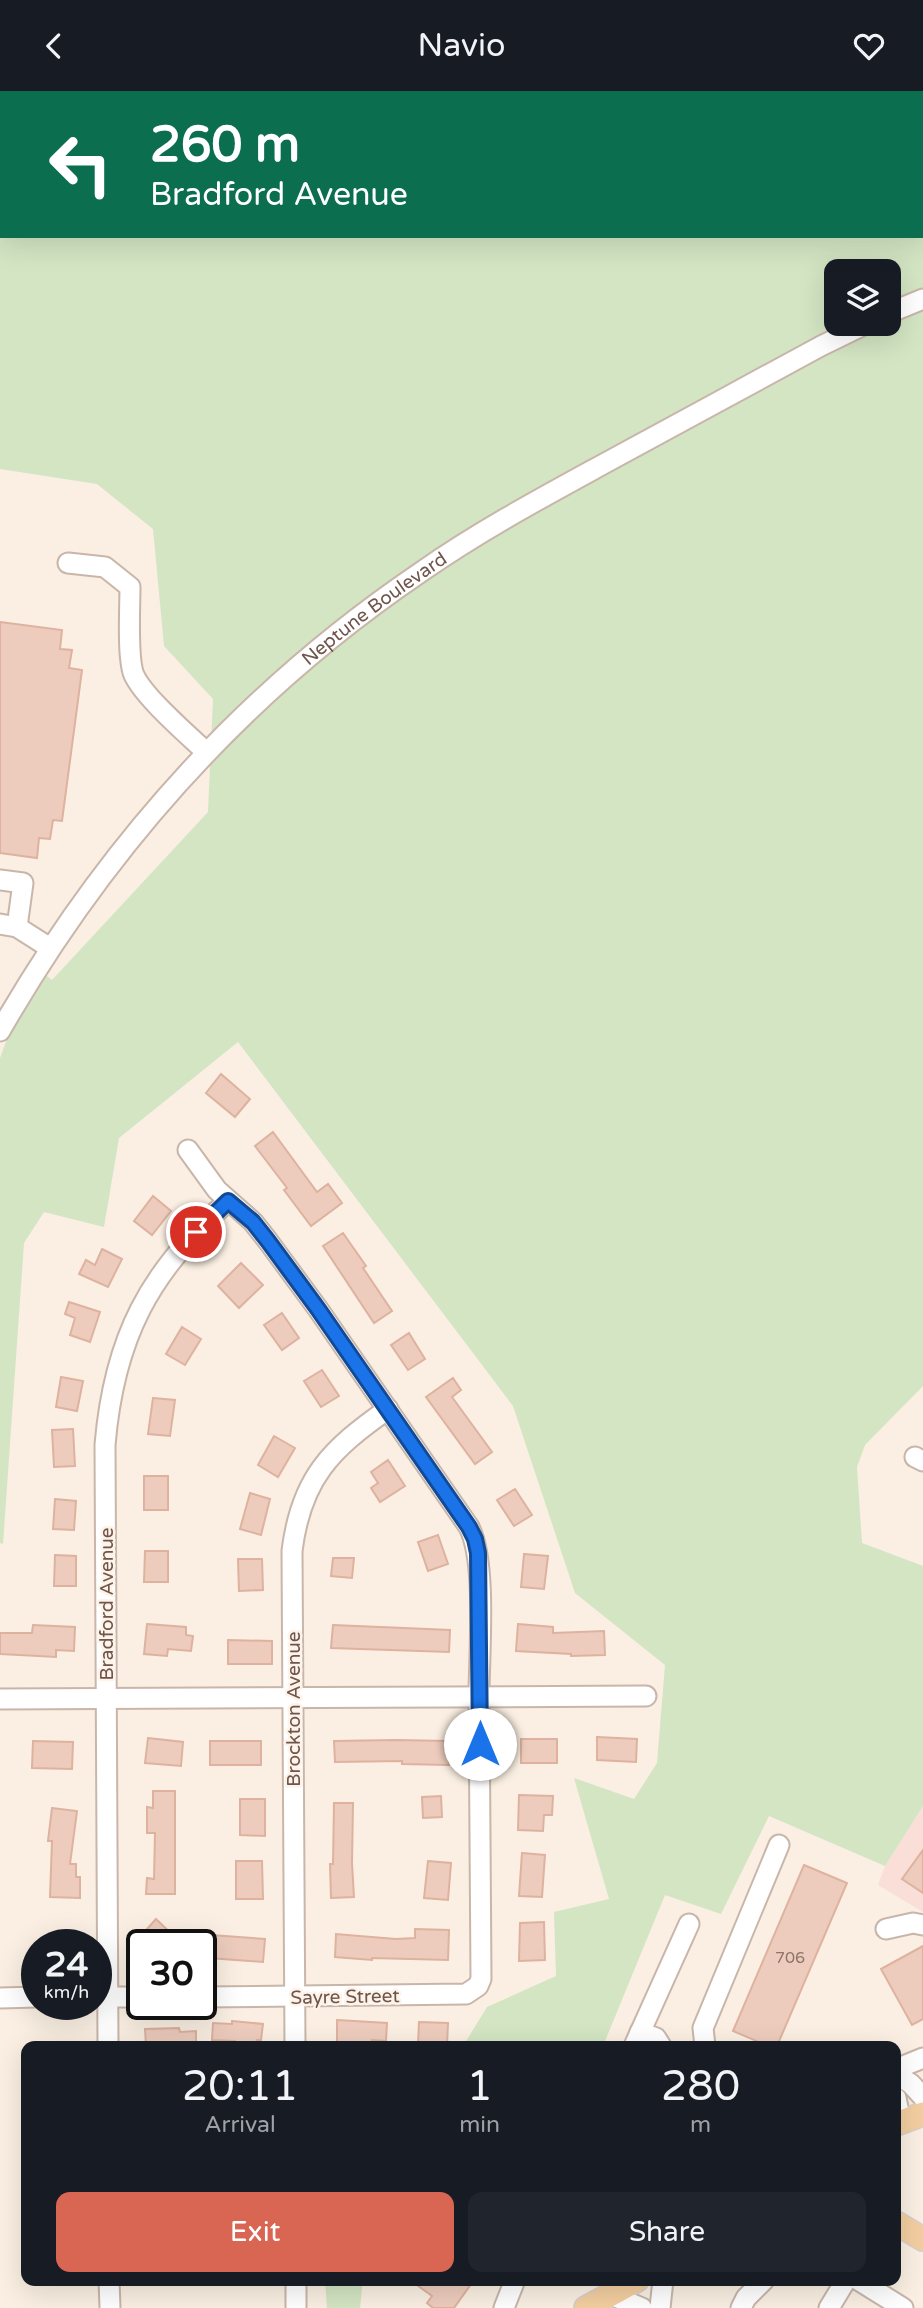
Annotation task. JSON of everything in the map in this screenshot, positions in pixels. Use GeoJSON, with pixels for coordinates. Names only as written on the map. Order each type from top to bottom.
{"type":"FeatureCollection","features":[{"type":"Feature","properties":{"kind":"main road"},"geometry":{"type":"LineString","coordinates":[[901,2122],[923,2114]]}},
{"type":"Feature","properties":{"kind":"main road"},"geometry":{"type":"LineString","coordinates":[[901,2226],[923,2239]]}},
{"type":"Feature","properties":{"kind":"main road"},"geometry":{"type":"LineString","coordinates":[[586,2308],[627,2286]]}},
{"type":"Feature","properties":{"kind":"street"},"geometry":{"type":"LineString","coordinates":[[901,308],[923,299]]}},
{"type":"Feature","properties":{"kind":"street","name":"Neptune Boulevard"},"geometry":{"type":"LineString","coordinates":[[0,1031],[50,949],[130,838],[206,752],[298,666],[386,596],[461,545],[532,503],[841,336]]}},
{"type":"Feature","properties":{"kind":"street"},"geometry":{"type":"LineString","coordinates":[[68,563],[105,567],[131,587],[130,635],[134,674],[157,705],[206,752]]}},
{"type":"Feature","properties":{"kind":"street"},"geometry":{"type":"LineString","coordinates":[[0,880],[23,883],[9,925],[50,949]]}},
{"type":"Feature","properties":{"kind":"street"},"geometry":{"type":"LineString","coordinates":[[188,1150],[201,1171],[228,1201],[253,1222],[268,1241],[388,1409],[475,1539],[478,1553],[480,1696]]}},
{"type":"Feature","properties":{"kind":"street","name":"Bradford Avenue"},"geometry":{"type":"LineString","coordinates":[[103,1929],[105,1444],[114,1377],[130,1331],[155,1282],[179,1249],[228,1201]]}},
{"type":"Feature","properties":{"kind":"street","name":"Brockton Avenue"},"geometry":{"type":"LineString","coordinates":[[295,2041],[292,1551],[302,1507],[316,1478],[338,1447],[388,1409]]}},
{"type":"Feature","properties":{"kind":"street","name":"Sayre Street"},"geometry":{"type":"LineString","coordinates":[[217,1997],[466,1994],[478,1986],[481,1979],[480,1696]]}},
{"type":"Feature","properties":{"kind":"street"},"geometry":{"type":"LineString","coordinates":[[0,1699],[646,1696]]}},
{"type":"Feature","properties":{"kind":"street"},"geometry":{"type":"LineString","coordinates":[[704,2041],[703,2028],[779,1845]]}},
{"type":"Feature","properties":{"kind":"street"},"geometry":{"type":"LineString","coordinates":[[886,1929],[914,1923],[923,1925]]}},
{"type":"Feature","properties":{"kind":"street"},"geometry":{"type":"LineString","coordinates":[[658,2041],[656,2038],[637,2039],[689,1924]]}},
{"type":"Feature","properties":{"kind":"street"},"geometry":{"type":"LineString","coordinates":[[0,1998],[21,1997]]}},
{"type":"Feature","properties":{"kind":"street","name":"Bradford Avenue"},"geometry":{"type":"LineString","coordinates":[[105,2020],[107,2041]]}},
{"type":"Feature","properties":{"kind":"street"},"geometry":{"type":"LineString","coordinates":[[901,2069],[923,2058]]}},
{"type":"Feature","properties":{"kind":"street"},"geometry":{"type":"LineString","coordinates":[[901,2075],[923,2097]]}},
{"type":"Feature","properties":{"kind":"street"},"geometry":{"type":"LineString","coordinates":[[109,2286],[110,2308]]}},
{"type":"Feature","properties":{"kind":"street"},"geometry":{"type":"LineString","coordinates":[[296,2286],[296,2308]]}},
{"type":"Feature","properties":{"kind":"street"},"geometry":{"type":"LineString","coordinates":[[504,2308],[513,2286]]}},
{"type":"Feature","properties":{"kind":"street"},"geometry":{"type":"LineString","coordinates":[[660,2308],[662,2286]]}},
{"type":"Feature","properties":{"kind":"street"},"geometry":{"type":"LineString","coordinates":[[741,2308],[746,2298],[758,2286]]}},
{"type":"Feature","properties":{"kind":"street"},"geometry":{"type":"LineString","coordinates":[[829,2308],[842,2286]]}},
{"type":"Feature","properties":{"kind":"street"},"geometry":{"type":"LineString","coordinates":[[868,2286],[903,2308]]}},
{"type":"Feature","properties":{"kind":"street"},"geometry":{"type":"LineString","coordinates":[[611,2295],[642,2308]]}},
{"type":"Feature","properties":{"kind":"shaded area"},"geometry":{"type":"Polygon","coordinates":[[[923,1806],[923,1912],[878,1885],[885,1866],[923,1806]]]}},
{"type":"Feature","properties":{"kind":"green space"},"geometry":{"type":"Polygon","coordinates":[[[0,238],[923,238],[923,1386],[865,1445],[857,1467],[862,1543],[923,1566],[923,1806],[885,1866],[769,1816],[721,1914],[665,1895],[605,2041],[466,2041],[487,2007],[556,1976],[554,1912],[609,1899],[574,1778],[634,1799],[657,1763],[665,1665],[575,1593],[513,1406],[238,1042],[119,1138],[104,1227],[44,1212],[24,1243],[3,1544],[0,1543],[0,1058],[34,966],[52,980],[208,812],[213,699],[164,646],[153,529],[97,484],[0,469],[0,238]]]}},
{"type":"Feature","properties":{"kind":"green space"},"geometry":{"type":"Polygon","coordinates":[[[325,2286],[362,2286],[360,2308],[327,2308],[325,2286]]]}},
{"type":"Feature","properties":{"kind":"building"},"geometry":{"type":"Polygon","coordinates":[[[0,622],[62,630],[60,649],[72,650],[69,668],[82,670],[62,821],[53,820],[50,839],[39,838],[37,858],[0,853],[0,622]]]}},
{"type":"Feature","properties":{"kind":"building"},"geometry":{"type":"Polygon","coordinates":[[[221,1074],[250,1099],[235,1117],[206,1093],[221,1074]]]}},
{"type":"Feature","properties":{"kind":"building"},"geometry":{"type":"Polygon","coordinates":[[[273,1132],[317,1192],[328,1184],[342,1203],[311,1226],[284,1190],[287,1188],[255,1146],[273,1132]]]}},
{"type":"Feature","properties":{"kind":"building"},"geometry":{"type":"Polygon","coordinates":[[[153,1196],[171,1211],[152,1235],[134,1221],[153,1196]]]}},
{"type":"Feature","properties":{"kind":"building"},"geometry":{"type":"Polygon","coordinates":[[[343,1233],[392,1311],[374,1323],[323,1246],[343,1233]]]}},
{"type":"Feature","properties":{"kind":"building"},"geometry":{"type":"Polygon","coordinates":[[[102,1249],[122,1259],[108,1287],[79,1274],[86,1260],[95,1265],[102,1249]]]}},
{"type":"Feature","properties":{"kind":"building"},"geometry":{"type":"Polygon","coordinates":[[[241,1263],[263,1285],[239,1308],[218,1286],[241,1263]]]}},
{"type":"Feature","properties":{"kind":"building"},"geometry":{"type":"Polygon","coordinates":[[[69,1302],[100,1312],[90,1342],[70,1335],[75,1318],[65,1314],[69,1302]]]}},
{"type":"Feature","properties":{"kind":"building"},"geometry":{"type":"Polygon","coordinates":[[[282,1313],[299,1338],[282,1350],[264,1325],[282,1313]]]}},
{"type":"Feature","properties":{"kind":"building"},"geometry":{"type":"Polygon","coordinates":[[[182,1327],[201,1339],[185,1365],[166,1354],[182,1327]]]}},
{"type":"Feature","properties":{"kind":"building"},"geometry":{"type":"Polygon","coordinates":[[[409,1333],[425,1359],[408,1370],[391,1345],[409,1333]]]}},
{"type":"Feature","properties":{"kind":"building"},"geometry":{"type":"Polygon","coordinates":[[[322,1370],[339,1396],[321,1407],[304,1381],[322,1370]]]}},
{"type":"Feature","properties":{"kind":"building"},"geometry":{"type":"Polygon","coordinates":[[[61,1377],[83,1381],[77,1411],[56,1407],[61,1377]]]}},
{"type":"Feature","properties":{"kind":"building"},"geometry":{"type":"Polygon","coordinates":[[[453,1378],[461,1390],[452,1397],[492,1452],[475,1464],[426,1397],[453,1378]]]}},
{"type":"Feature","properties":{"kind":"building"},"geometry":{"type":"Polygon","coordinates":[[[153,1398],[175,1400],[170,1436],[148,1434],[153,1398]]]}},
{"type":"Feature","properties":{"kind":"building"},"geometry":{"type":"Polygon","coordinates":[[[73,1429],[75,1466],[54,1467],[52,1430],[73,1429]]]}},
{"type":"Feature","properties":{"kind":"building"},"geometry":{"type":"Polygon","coordinates":[[[274,1436],[295,1448],[278,1477],[258,1465],[274,1436]]]}},
{"type":"Feature","properties":{"kind":"building"},"geometry":{"type":"Polygon","coordinates":[[[388,1460],[405,1486],[380,1502],[371,1488],[378,1483],[371,1472],[388,1460]]]}},
{"type":"Feature","properties":{"kind":"building"},"geometry":{"type":"Polygon","coordinates":[[[144,1476],[168,1476],[168,1510],[144,1510],[144,1476]]]}},
{"type":"Feature","properties":{"kind":"building"},"geometry":{"type":"Polygon","coordinates":[[[515,1489],[532,1515],[514,1526],[497,1500],[515,1489]]]}},
{"type":"Feature","properties":{"kind":"building"},"geometry":{"type":"Polygon","coordinates":[[[250,1493],[270,1499],[261,1535],[240,1529],[250,1493]]]}},
{"type":"Feature","properties":{"kind":"building"},"geometry":{"type":"Polygon","coordinates":[[[55,1499],[76,1501],[74,1530],[53,1529],[55,1499]]]}},
{"type":"Feature","properties":{"kind":"building"},"geometry":{"type":"Polygon","coordinates":[[[438,1535],[448,1564],[428,1571],[418,1542],[438,1535]]]}},
{"type":"Feature","properties":{"kind":"building"},"geometry":{"type":"Polygon","coordinates":[[[145,1551],[168,1551],[168,1582],[144,1582],[145,1551]]]}},
{"type":"Feature","properties":{"kind":"building"},"geometry":{"type":"Polygon","coordinates":[[[524,1554],[548,1556],[544,1589],[521,1587],[524,1554]]]}},
{"type":"Feature","properties":{"kind":"building"},"geometry":{"type":"Polygon","coordinates":[[[55,1555],[76,1556],[76,1586],[54,1586],[55,1555]]]}},
{"type":"Feature","properties":{"kind":"building"},"geometry":{"type":"Polygon","coordinates":[[[333,1558],[354,1558],[352,1578],[331,1576],[333,1558]]]}},
{"type":"Feature","properties":{"kind":"building"},"geometry":{"type":"Polygon","coordinates":[[[238,1559],[262,1559],[263,1590],[239,1591],[238,1559]]]}},
{"type":"Feature","properties":{"kind":"building"},"geometry":{"type":"Polygon","coordinates":[[[147,1624],[186,1627],[186,1635],[193,1636],[191,1651],[168,1649],[167,1656],[144,1654],[147,1624]]]}},
{"type":"Feature","properties":{"kind":"building"},"geometry":{"type":"Polygon","coordinates":[[[518,1624],[553,1627],[553,1633],[604,1631],[605,1655],[571,1656],[516,1651],[518,1624]]]}},
{"type":"Feature","properties":{"kind":"building"},"geometry":{"type":"Polygon","coordinates":[[[33,1625],[75,1627],[74,1651],[56,1650],[56,1657],[0,1654],[0,1633],[32,1633],[33,1625]]]}},
{"type":"Feature","properties":{"kind":"building"},"geometry":{"type":"Polygon","coordinates":[[[333,1625],[450,1630],[449,1652],[331,1648],[333,1625]]]}},
{"type":"Feature","properties":{"kind":"building"},"geometry":{"type":"Polygon","coordinates":[[[228,1640],[272,1641],[272,1664],[228,1664],[228,1640]]]}},
{"type":"Feature","properties":{"kind":"building"},"geometry":{"type":"Polygon","coordinates":[[[597,1737],[637,1739],[636,1762],[597,1760],[597,1737]]]}},
{"type":"Feature","properties":{"kind":"building"},"geometry":{"type":"Polygon","coordinates":[[[148,1738],[183,1742],[181,1766],[145,1763],[148,1738]]]}},
{"type":"Feature","properties":{"kind":"building"},"geometry":{"type":"Polygon","coordinates":[[[521,1739],[557,1739],[557,1763],[521,1763],[521,1739]]]}},
{"type":"Feature","properties":{"kind":"building"},"geometry":{"type":"Polygon","coordinates":[[[33,1741],[73,1742],[72,1769],[32,1768],[33,1741]]]}},
{"type":"Feature","properties":{"kind":"building"},"geometry":{"type":"Polygon","coordinates":[[[210,1741],[261,1741],[261,1765],[210,1765],[210,1741]]]}},
{"type":"Feature","properties":{"kind":"building"},"geometry":{"type":"Polygon","coordinates":[[[334,1741],[449,1741],[449,1765],[402,1764],[402,1761],[335,1762],[334,1741]]]}},
{"type":"Feature","properties":{"kind":"building"},"geometry":{"type":"Polygon","coordinates":[[[153,1791],[175,1791],[175,1894],[146,1894],[147,1878],[154,1879],[155,1833],[147,1833],[147,1807],[153,1808],[153,1791]]]}},
{"type":"Feature","properties":{"kind":"building"},"geometry":{"type":"Polygon","coordinates":[[[519,1795],[553,1796],[552,1815],[544,1815],[543,1831],[518,1830],[519,1795]]]}},
{"type":"Feature","properties":{"kind":"building"},"geometry":{"type":"Polygon","coordinates":[[[441,1796],[442,1817],[423,1818],[422,1797],[441,1796]]]}},
{"type":"Feature","properties":{"kind":"building"},"geometry":{"type":"Polygon","coordinates":[[[240,1799],[265,1799],[265,1836],[240,1835],[240,1799]]]}},
{"type":"Feature","properties":{"kind":"building"},"geometry":{"type":"Polygon","coordinates":[[[334,1803],[353,1803],[354,1897],[331,1898],[334,1803]]]}},
{"type":"Feature","properties":{"kind":"building"},"geometry":{"type":"Polygon","coordinates":[[[52,1808],[77,1811],[70,1864],[76,1864],[76,1877],[80,1877],[80,1898],[50,1897],[52,1841],[48,1841],[52,1808]]]}},
{"type":"Feature","properties":{"kind":"building"},"geometry":{"type":"Polygon","coordinates":[[[923,1850],[923,1893],[902,1879],[923,1850]]]}},
{"type":"Feature","properties":{"kind":"building"},"geometry":{"type":"Polygon","coordinates":[[[522,1853],[545,1855],[542,1897],[519,1896],[522,1853]]]}},
{"type":"Feature","properties":{"kind":"building"},"geometry":{"type":"Polygon","coordinates":[[[236,1861],[262,1861],[263,1899],[236,1899],[236,1861]]]}},
{"type":"Feature","properties":{"kind":"building"},"geometry":{"type":"Polygon","coordinates":[[[428,1861],[451,1863],[448,1900],[424,1898],[428,1861]]]}},
{"type":"Feature","properties":{"kind":"building"},"geometry":{"type":"Polygon","coordinates":[[[804,1865],[847,1883],[779,2041],[756,2041],[733,2031],[804,1865]]]}},
{"type":"Feature","properties":{"kind":"building"},"geometry":{"type":"Polygon","coordinates":[[[156,1919],[166,1929],[147,1929],[156,1919]]]}},
{"type":"Feature","properties":{"kind":"building"},"geometry":{"type":"Polygon","coordinates":[[[544,1922],[545,1960],[519,1961],[520,1923],[544,1922]]]}},
{"type":"Feature","properties":{"kind":"building"},"geometry":{"type":"Polygon","coordinates":[[[415,1929],[449,1930],[448,1960],[335,1957],[336,1934],[415,1938],[415,1929]]]}},
{"type":"Feature","properties":{"kind":"building"},"geometry":{"type":"Polygon","coordinates":[[[217,1935],[265,1939],[263,1962],[217,1959],[217,1935]]]}},
{"type":"Feature","properties":{"kind":"building"},"geometry":{"type":"Polygon","coordinates":[[[923,1946],[923,2019],[912,2025],[881,1969],[923,1946]]]}},
{"type":"Feature","properties":{"kind":"building"},"geometry":{"type":"Polygon","coordinates":[[[337,2020],[387,2023],[386,2041],[337,2041],[337,2020]]]}},
{"type":"Feature","properties":{"kind":"building"},"geometry":{"type":"Polygon","coordinates":[[[232,2021],[263,2024],[261,2040],[212,2040],[213,2023],[232,2024],[232,2021]]]}},
{"type":"Feature","properties":{"kind":"building"},"geometry":{"type":"Polygon","coordinates":[[[419,2022],[448,2023],[447,2041],[418,2041],[419,2022]]]}},
{"type":"Feature","properties":{"kind":"building"},"geometry":{"type":"Polygon","coordinates":[[[179,2028],[180,2032],[196,2031],[196,2041],[146,2041],[145,2029],[179,2028]]]}},
{"type":"Feature","properties":{"kind":"building"},"geometry":{"type":"Polygon","coordinates":[[[418,2286],[470,2286],[454,2308],[433,2308],[427,2303],[432,2296],[418,2286]]]}},
{"type":"Feature","properties":{"kind":"route"},"geometry":{"type":"LineString","coordinates":[[196,1232],[228,1201],[253,1222],[318,1309],[469,1527],[478,1553],[480,1744]]}}]}
